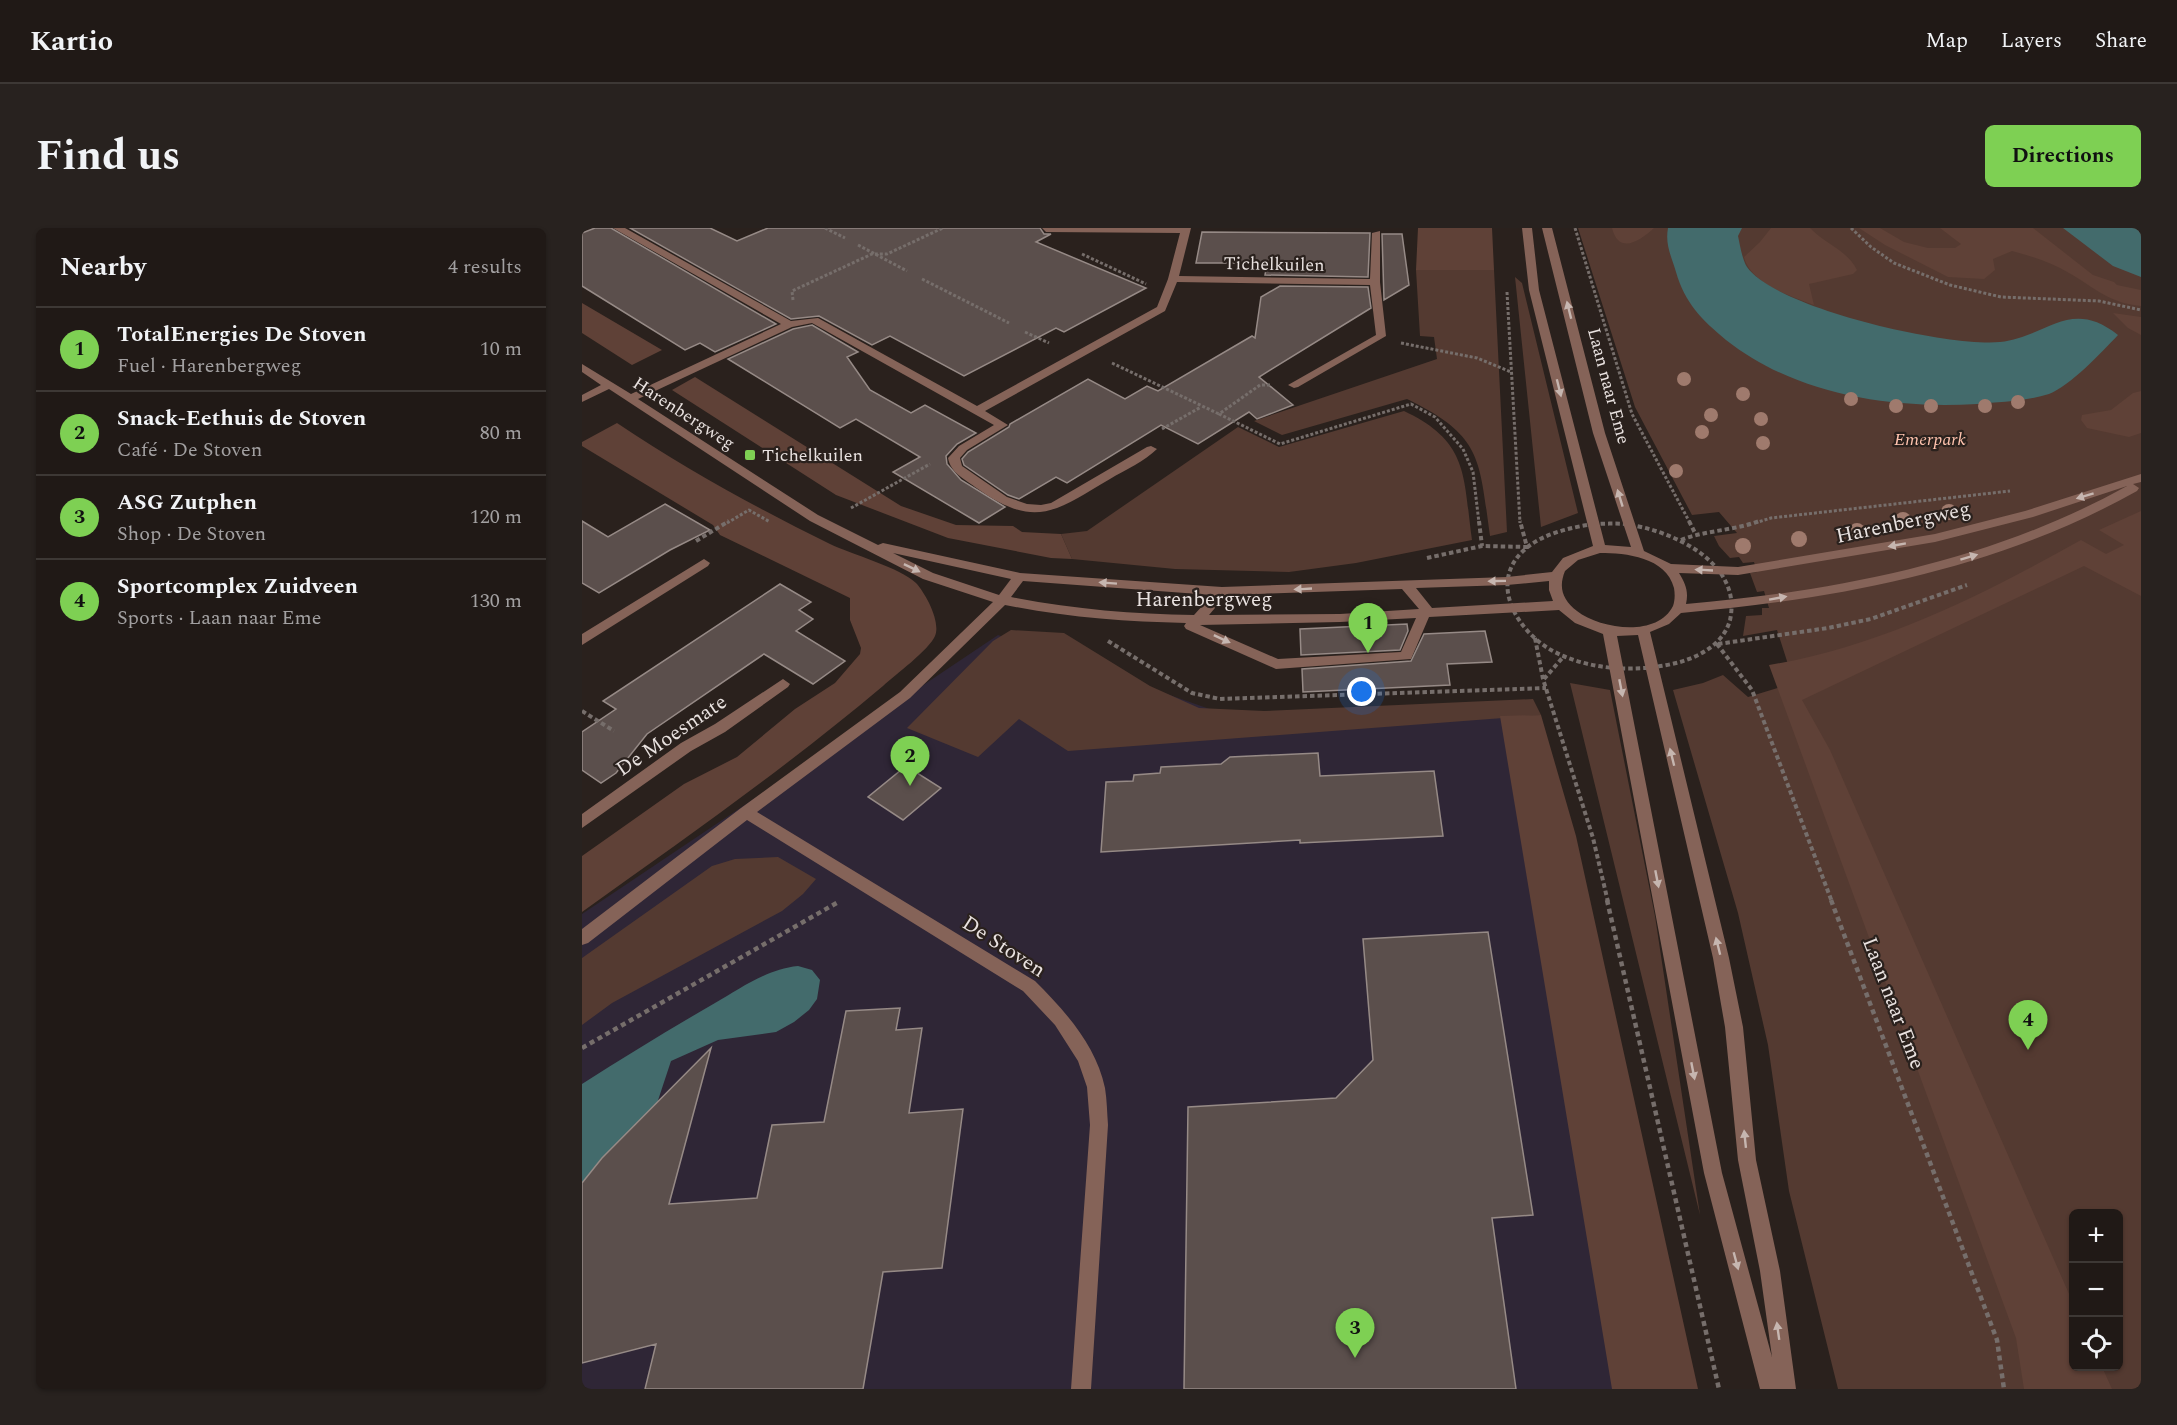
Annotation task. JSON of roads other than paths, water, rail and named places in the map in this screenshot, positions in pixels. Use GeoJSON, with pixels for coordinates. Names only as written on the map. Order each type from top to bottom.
{"type":"FeatureCollection","features":[{"type":"Feature","properties":{"kind":"street"},"geometry":{"type":"LineString","coordinates":[[618,228],[789,324]]}},
{"type":"Feature","properties":{"kind":"street"},"geometry":{"type":"LineString","coordinates":[[1527,228],[1534,290],[1600,549]]}},
{"type":"Feature","properties":{"kind":"street","name":"Laan naar Eme"},"geometry":{"type":"LineString","coordinates":[[1547,228],[1591,405],[1639,553]]}},
{"type":"Feature","properties":{"kind":"street"},"geometry":{"type":"LineString","coordinates":[[979,410],[1161,309],[1173,279],[1185,229],[1046,229]]}},
{"type":"Feature","properties":{"kind":"street"},"geometry":{"type":"LineString","coordinates":[[1294,385],[1381,336],[1375,282],[1377,233]]}},
{"type":"Feature","properties":{"kind":"street","name":"Tichelkuilen"},"geometry":{"type":"LineString","coordinates":[[1173,279],[1375,282]]}},
{"type":"Feature","properties":{"kind":"street"},"geometry":{"type":"LineString","coordinates":[[629,399],[789,324],[814,320],[979,410],[1002,425],[963,448],[954,458],[956,468],[1015,507],[1044,509],[1055,506],[1152,449]]}},
{"type":"Feature","properties":{"kind":"street","name":"Harenbergweg"},"geometry":{"type":"LineString","coordinates":[[582,367],[814,518],[928,576],[1002,600],[1058,611],[1130,618],[1197,619],[1340,618],[1562,605]]}},
{"type":"Feature","properties":{"kind":"street"},"geometry":{"type":"LineString","coordinates":[[582,399],[609,385]]}},
{"type":"Feature","properties":{"kind":"street","name":"Harenbergweg"},"geometry":{"type":"LineString","coordinates":[[1668,568],[1738,571],[1935,538],[2029,514],[2141,478]]}},
{"type":"Feature","properties":{"kind":"street"},"geometry":{"type":"LineString","coordinates":[[1678,609],[1748,603],[1885,579],[1934,567],[2012,544],[2074,519],[2141,484]]}},
{"type":"Feature","properties":{"kind":"street","name":"Harenbergweg"},"geometry":{"type":"LineString","coordinates":[[860,542],[1020,578],[1222,591],[1268,591],[1556,576]]}},
{"type":"Feature","properties":{"kind":"street"},"geometry":{"type":"LineString","coordinates":[[1600,549],[1620,549],[1639,553],[1668,568],[1678,581],[1683,595],[1678,609],[1670,618],[1643,630],[1628,632],[1609,630],[1590,625],[1574,616],[1562,605],[1554,591],[1556,576],[1562,566],[1572,558],[1600,549]]}},
{"type":"Feature","properties":{"kind":"street"},"geometry":{"type":"LineString","coordinates":[[582,640],[704,562]]}},
{"type":"Feature","properties":{"kind":"street"},"geometry":{"type":"LineString","coordinates":[[582,938],[746,812],[905,695],[1002,600],[1020,578]]}},
{"type":"Feature","properties":{"kind":"street"},"geometry":{"type":"LineString","coordinates":[[1222,591],[1191,626],[1276,664],[1406,656],[1426,609],[1404,583]]}},
{"type":"Feature","properties":{"kind":"street"},"geometry":{"type":"LineString","coordinates":[[1609,630],[1713,1173],[1770,1389]]}},
{"type":"Feature","properties":{"kind":"street"},"geometry":{"type":"LineString","coordinates":[[1643,630],[1721,958],[1734,1027],[1747,1160],[1770,1271],[1786,1389]]}},
{"type":"Feature","properties":{"kind":"street","name":"De Moesmate"},"geometry":{"type":"LineString","coordinates":[[582,822],[686,747],[720,728],[783,684]]}},
{"type":"Feature","properties":{"kind":"street","name":"De Stoven"},"geometry":{"type":"LineString","coordinates":[[746,812],[1029,986],[1059,1015],[1083,1053],[1096,1087],[1099,1125],[1081,1389]]}},
{"type":"Feature","properties":{"kind":"water"},"geometry":{"type":"Polygon","coordinates":[[[1668,228],[1742,228],[1738,236],[1745,264],[1764,282],[1792,297],[1827,311],[1905,332],[1975,342],[2000,342],[2017,339],[2059,322],[2086,319],[2101,324],[2118,335],[2066,384],[2049,394],[2023,400],[1977,404],[1911,404],[1845,394],[1813,386],[1753,359],[1709,325],[1684,293],[1670,255],[1668,228]]]}},
{"type":"Feature","properties":{"kind":"water"},"geometry":{"type":"Polygon","coordinates":[[[2063,228],[2141,228],[2141,277],[2113,266],[2063,228]]]}},
{"type":"Feature","properties":{"kind":"water"},"geometry":{"type":"Polygon","coordinates":[[[798,966],[812,970],[820,980],[817,999],[809,1010],[776,1032],[718,1040],[671,1061],[630,1185],[582,1193],[582,1084],[745,985],[776,971],[798,966]]]}},
{"type":"Feature","properties":{"kind":"place","name":"Tichelkuilen"},"geometry":{"type":"Point","coordinates":[750,455]}},
{"type":"Feature","properties":{"kind":"place","name":"TotalEnergies De Stoven"},"geometry":{"type":"Point","coordinates":[1368,653]}},
{"type":"Feature","properties":{"kind":"place","name":"Snack-Eethuis de Stoven"},"geometry":{"type":"Point","coordinates":[910,786]}},
{"type":"Feature","properties":{"kind":"place","name":"Sportcomplex Zuidveen"},"geometry":{"type":"Point","coordinates":[2028,1050]}},
{"type":"Feature","properties":{"kind":"place","name":"ASG Zutphen"},"geometry":{"type":"Point","coordinates":[1355,1358]}},
{"type":"Feature","properties":{"kind":"park label","name":"Emerpark"},"geometry":{"type":"Point","coordinates":[1930,439]}}]}
